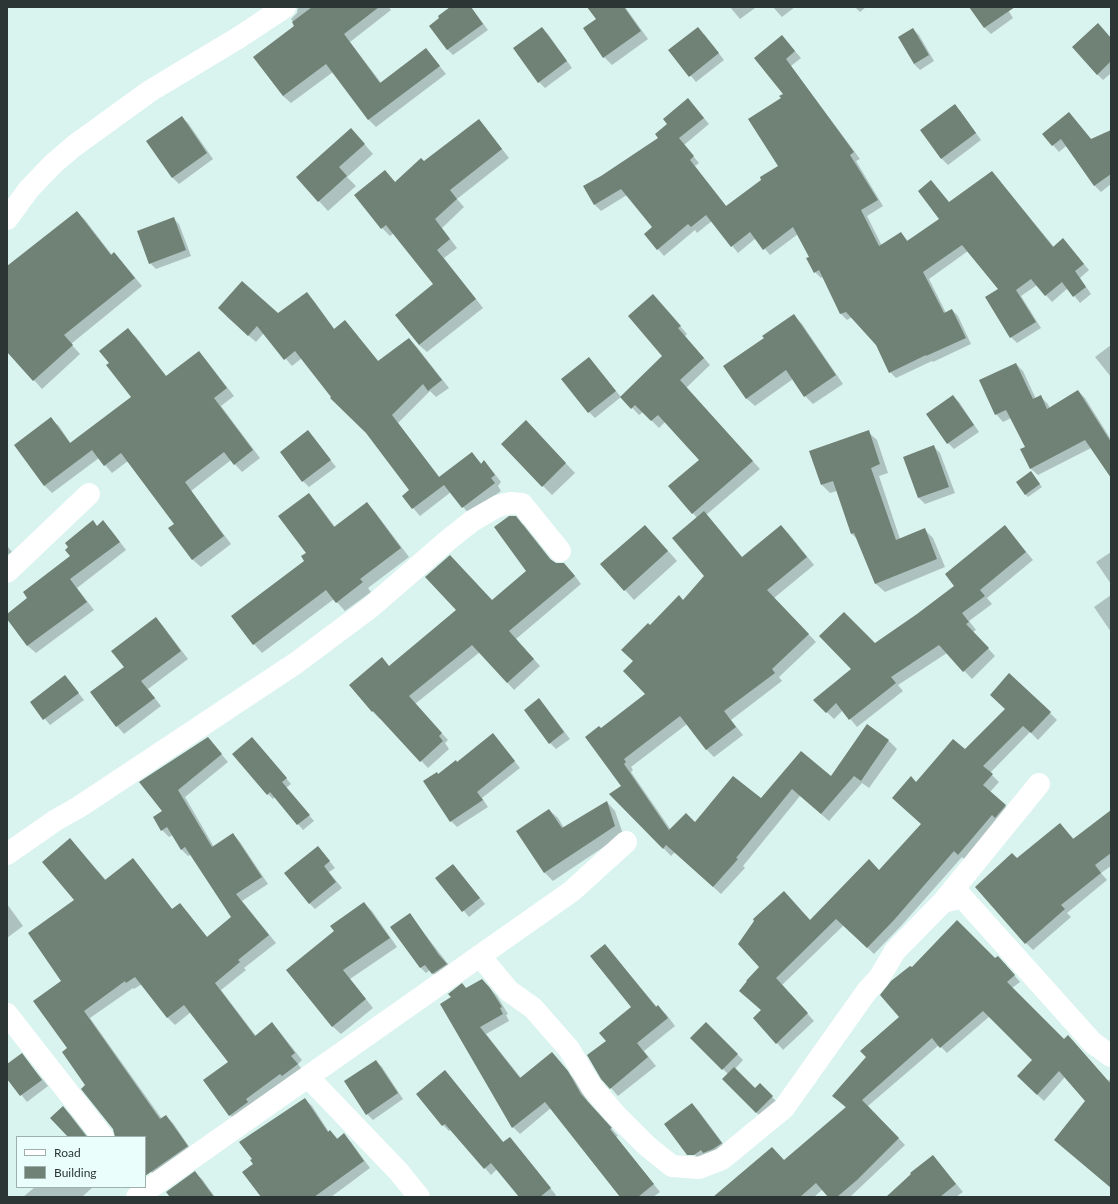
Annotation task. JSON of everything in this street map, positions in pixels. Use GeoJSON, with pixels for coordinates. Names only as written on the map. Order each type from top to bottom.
{"type":"FeatureCollection","features":[{"type":"Feature","properties":{"kind":"street"},"geometry":{"type":"LineString","coordinates":[[7,219],[29,189],[53,164],[74,146],[150,91],[238,38],[285,7]]}},
{"type":"Feature","properties":{"kind":"street"},"geometry":{"type":"LineString","coordinates":[[7,572],[89,494]]}},
{"type":"Feature","properties":{"kind":"street"},"geometry":{"type":"LineString","coordinates":[[7,854],[56,820],[79,807],[296,662],[371,607],[447,540],[472,521],[498,506],[511,503],[522,504],[560,551]]}},
{"type":"Feature","properties":{"kind":"street"},"geometry":{"type":"LineString","coordinates":[[480,956],[509,991],[533,1008],[569,1049],[591,1086],[615,1114],[647,1146],[672,1166],[699,1168],[722,1159],[784,1108],[867,991],[879,978],[895,950],[943,902],[1039,784]]}},
{"type":"Feature","properties":{"kind":"street"},"geometry":{"type":"LineString","coordinates":[[141,1192],[308,1077],[572,890],[626,842]]}},
{"type":"Feature","properties":{"kind":"street"},"geometry":{"type":"LineString","coordinates":[[943,902],[962,897],[1093,1043],[1111,1056]]}},
{"type":"Feature","properties":{"kind":"street"},"geometry":{"type":"LineString","coordinates":[[7,1014],[102,1136]]}},
{"type":"Feature","properties":{"kind":"street"},"geometry":{"type":"LineString","coordinates":[[308,1077],[399,1172],[419,1197]]}},
{"type":"Feature","properties":{"kind":"building"},"geometry":{"type":"Polygon","coordinates":[[[312,7],[379,7],[344,34],[380,83],[426,48],[440,66],[368,120],[326,64],[283,96],[253,57],[294,26],[292,22],[312,7]]]}},
{"type":"Feature","properties":{"kind":"building"},"geometry":{"type":"Polygon","coordinates":[[[450,7],[471,7],[483,24],[447,50],[429,26],[439,18],[438,16],[450,7]]]}},
{"type":"Feature","properties":{"kind":"building"},"geometry":{"type":"Polygon","coordinates":[[[587,7],[624,7],[641,31],[603,58],[583,28],[596,19],[587,7]]]}},
{"type":"Feature","properties":{"kind":"building"},"geometry":{"type":"Polygon","coordinates":[[[969,7],[1015,7],[984,28],[969,7]]]}},
{"type":"Feature","properties":{"kind":"building"},"geometry":{"type":"Polygon","coordinates":[[[1098,23],[1111,38],[1111,61],[1097,75],[1072,47],[1098,23]]]}},
{"type":"Feature","properties":{"kind":"building"},"geometry":{"type":"Polygon","coordinates":[[[542,27],[567,61],[538,83],[513,48],[542,27]]]}},
{"type":"Feature","properties":{"kind":"building"},"geometry":{"type":"Polygon","coordinates":[[[698,27],[719,53],[689,77],[668,50],[698,27]]]}},
{"type":"Feature","properties":{"kind":"building"},"geometry":{"type":"Polygon","coordinates":[[[913,28],[929,55],[914,64],[898,37],[913,28]]]}},
{"type":"Feature","properties":{"kind":"building"},"geometry":{"type":"Polygon","coordinates":[[[782,35],[795,51],[786,59],[854,152],[850,155],[878,200],[861,210],[879,246],[901,232],[907,241],[939,219],[918,191],[931,180],[949,202],[992,171],[1053,247],[1063,238],[1084,264],[1075,271],[1086,287],[1073,297],[1062,282],[1045,296],[1031,279],[1016,290],[1036,322],[1010,338],[985,297],[998,289],[962,245],[923,272],[944,313],[952,309],[966,338],[889,373],[876,345],[846,312],[840,314],[819,270],[814,273],[806,258],[809,257],[793,227],[763,250],[750,232],[731,247],[706,215],[691,227],[688,224],[657,250],[644,234],[652,227],[621,189],[594,205],[583,186],[601,176],[658,138],[655,134],[667,124],[663,119],[688,98],[704,118],[679,138],[694,156],[690,160],[726,206],[761,180],[760,177],[778,166],[748,119],[781,98],[779,96],[783,94],[754,58],[782,35]]]}},
{"type":"Feature","properties":{"kind":"building"},"geometry":{"type":"Polygon","coordinates":[[[955,104],[976,133],[941,159],[920,130],[955,104]]]}},
{"type":"Feature","properties":{"kind":"building"},"geometry":{"type":"Polygon","coordinates":[[[1069,112],[1091,139],[1111,130],[1111,174],[1094,186],[1061,139],[1052,146],[1042,134],[1069,112]]]}},
{"type":"Feature","properties":{"kind":"building"},"geometry":{"type":"Polygon","coordinates":[[[182,116],[207,153],[172,178],[146,141],[182,116]]]}},
{"type":"Feature","properties":{"kind":"building"},"geometry":{"type":"Polygon","coordinates":[[[479,119],[502,149],[450,190],[457,199],[435,219],[450,239],[437,250],[476,299],[419,345],[395,315],[433,284],[386,225],[381,229],[354,195],[385,170],[395,182],[421,158],[424,161],[479,119]]]}},
{"type":"Feature","properties":{"kind":"building"},"geometry":{"type":"Polygon","coordinates":[[[351,128],[365,144],[339,167],[347,176],[318,202],[296,177],[351,128]]]}},
{"type":"Feature","properties":{"kind":"building"},"geometry":{"type":"Polygon","coordinates":[[[77,211],[111,255],[114,252],[135,278],[64,335],[73,345],[33,381],[7,352],[7,266],[77,211]]]}},
{"type":"Feature","properties":{"kind":"building"},"geometry":{"type":"Polygon","coordinates":[[[174,217],[186,250],[149,264],[137,231],[174,217]]]}},
{"type":"Feature","properties":{"kind":"building"},"geometry":{"type":"Polygon","coordinates":[[[242,281],[278,313],[307,292],[334,329],[345,320],[378,361],[409,338],[442,380],[428,391],[423,384],[392,415],[439,477],[472,452],[481,464],[484,460],[495,475],[491,478],[495,483],[462,508],[444,485],[412,509],[402,496],[409,490],[366,433],[330,398],[331,397],[295,351],[284,360],[257,326],[248,336],[218,308],[242,281]]]}},
{"type":"Feature","properties":{"kind":"building"},"geometry":{"type":"Polygon","coordinates":[[[653,294],[681,326],[678,328],[704,358],[680,380],[753,461],[692,514],[668,486],[699,460],[658,415],[651,421],[635,405],[631,409],[620,397],[662,356],[628,316],[653,294]]]}},
{"type":"Feature","properties":{"kind":"building"},"geometry":{"type":"Polygon","coordinates":[[[794,314],[836,375],[804,397],[786,370],[746,399],[723,366],[764,338],[762,336],[794,314]]]}},
{"type":"Feature","properties":{"kind":"building"},"geometry":{"type":"Polygon","coordinates":[[[128,328],[166,376],[199,351],[227,388],[214,398],[253,450],[234,465],[224,452],[185,482],[224,536],[192,560],[168,528],[174,524],[121,453],[104,466],[92,450],[44,486],[14,445],[51,417],[70,443],[131,397],[106,365],[109,363],[99,351],[128,328]]]}},
{"type":"Feature","properties":{"kind":"building"},"geometry":{"type":"Polygon","coordinates":[[[589,357],[616,391],[588,413],[561,379],[589,357]]]}},
{"type":"Feature","properties":{"kind":"building"},"geometry":{"type":"Polygon","coordinates":[[[1016,363],[1033,399],[1041,395],[1047,409],[1078,390],[1111,442],[1111,478],[1085,440],[1030,469],[1020,449],[1025,447],[1006,410],[995,415],[979,380],[1016,363]]]}},
{"type":"Feature","properties":{"kind":"building"},"geometry":{"type":"Polygon","coordinates":[[[953,395],[974,425],[947,444],[926,414],[953,395]]]}},
{"type":"Feature","properties":{"kind":"building"},"geometry":{"type":"Polygon","coordinates":[[[526,420],[566,463],[542,487],[501,444],[526,420]]]}},
{"type":"Feature","properties":{"kind":"building"},"geometry":{"type":"Polygon","coordinates":[[[308,430],[331,460],[302,482],[280,452],[308,430]]]}},
{"type":"Feature","properties":{"kind":"building"},"geometry":{"type":"Polygon","coordinates":[[[869,430],[880,464],[871,468],[896,540],[925,528],[937,559],[875,584],[854,533],[851,534],[833,481],[821,485],[809,451],[869,430]]]}},
{"type":"Feature","properties":{"kind":"building"},"geometry":{"type":"Polygon","coordinates":[[[934,445],[949,487],[918,498],[903,457],[934,445]]]}},
{"type":"Feature","properties":{"kind":"building"},"geometry":{"type":"Polygon","coordinates":[[[1031,471],[1040,484],[1025,495],[1016,482],[1031,471]]]}},
{"type":"Feature","properties":{"kind":"building"},"geometry":{"type":"Polygon","coordinates":[[[309,493],[334,527],[367,502],[401,548],[360,579],[363,582],[336,603],[326,590],[253,645],[231,616],[304,561],[301,556],[306,553],[278,516],[309,493]]]}},
{"type":"Feature","properties":{"kind":"building"},"geometry":{"type":"Polygon","coordinates":[[[704,511],[742,557],[781,525],[807,557],[767,590],[809,634],[772,669],[775,673],[724,711],[736,727],[706,750],[680,716],[624,759],[626,762],[624,764],[669,830],[686,813],[695,822],[733,776],[761,798],[801,751],[831,776],[867,724],[889,740],[861,781],[854,776],[821,814],[792,789],[736,858],[738,859],[713,887],[666,845],[663,849],[609,794],[621,786],[585,737],[599,726],[601,728],[645,694],[623,671],[633,661],[621,650],[648,623],[650,625],[679,595],[683,600],[704,576],[672,538],[704,511]]]}},
{"type":"Feature","properties":{"kind":"building"},"geometry":{"type":"Polygon","coordinates":[[[509,516],[516,516],[550,559],[556,563],[564,563],[575,576],[509,631],[534,659],[507,683],[472,645],[409,696],[442,733],[439,736],[443,741],[420,762],[373,711],[372,712],[349,685],[382,657],[389,666],[456,610],[425,577],[450,555],[492,600],[526,571],[494,527],[509,516]]]}},
{"type":"Feature","properties":{"kind":"building"},"geometry":{"type":"Polygon","coordinates":[[[93,520],[97,526],[103,520],[120,542],[70,579],[87,602],[27,646],[7,619],[7,614],[27,598],[23,592],[70,556],[65,550],[68,547],[65,543],[93,520]]]}},
{"type":"Feature","properties":{"kind":"building"},"geometry":{"type":"Polygon","coordinates":[[[645,525],[668,551],[624,591],[600,564],[645,525]]]}},
{"type":"Feature","properties":{"kind":"building"},"geometry":{"type":"Polygon","coordinates":[[[1005,525],[1026,552],[980,590],[985,596],[962,613],[969,622],[966,624],[989,648],[963,672],[939,645],[891,677],[896,683],[849,720],[836,703],[826,713],[813,700],[851,669],[819,636],[844,612],[875,643],[954,586],[945,574],[1005,525]]]}},
{"type":"Feature","properties":{"kind":"building"},"geometry":{"type":"Polygon","coordinates":[[[156,617],[181,651],[141,681],[155,698],[116,727],[90,692],[124,667],[111,651],[156,617]]]}},
{"type":"Feature","properties":{"kind":"building"},"geometry":{"type":"Polygon","coordinates":[[[1009,673],[1051,712],[1031,733],[1023,726],[983,766],[993,774],[983,785],[1006,805],[995,818],[992,815],[958,855],[954,851],[894,920],[867,948],[836,919],[776,978],[808,1013],[776,1044],[753,1018],[761,1010],[739,991],[759,967],[738,944],[754,921],[753,919],[784,891],[810,920],[869,859],[879,870],[921,824],[892,798],[911,776],[916,782],[953,739],[965,749],[1005,709],[990,695],[1009,673]]]}},
{"type":"Feature","properties":{"kind":"building"},"geometry":{"type":"Polygon","coordinates":[[[65,675],[79,693],[43,720],[30,702],[65,675]]]}},
{"type":"Feature","properties":{"kind":"building"},"geometry":{"type":"Polygon","coordinates":[[[539,698],[564,732],[549,744],[524,710],[539,698]]]}},
{"type":"Feature","properties":{"kind":"building"},"geometry":{"type":"Polygon","coordinates":[[[493,733],[515,761],[477,792],[483,800],[450,822],[423,781],[437,772],[438,774],[456,760],[457,762],[493,733]]]}},
{"type":"Feature","properties":{"kind":"building"},"geometry":{"type":"Polygon","coordinates":[[[208,737],[222,754],[178,790],[212,847],[233,833],[262,877],[236,894],[269,935],[238,960],[240,962],[215,983],[255,1036],[272,1022],[295,1053],[291,1056],[298,1064],[282,1076],[280,1074],[246,1099],[248,1102],[229,1116],[203,1080],[228,1062],[184,1005],[167,1018],[135,977],[126,983],[125,981],[84,1011],[160,1119],[166,1115],[188,1146],[146,1175],[146,1136],[115,1136],[113,1129],[81,1089],[85,1085],[62,1052],[67,1048],[33,1001],[61,981],[28,933],[74,900],[42,862],[70,838],[105,880],[133,858],[172,909],[180,903],[207,937],[231,917],[185,847],[181,850],[167,827],[161,831],[153,817],[162,811],[139,782],[208,737]]]}},
{"type":"Feature","properties":{"kind":"building"},"geometry":{"type":"Polygon","coordinates":[[[252,737],[287,778],[282,782],[310,815],[297,825],[270,792],[267,795],[232,754],[252,737]]]}},
{"type":"Feature","properties":{"kind":"building"},"geometry":{"type":"Polygon","coordinates":[[[607,801],[615,826],[544,873],[516,831],[549,809],[562,828],[607,801]]]}},
{"type":"Feature","properties":{"kind":"building"},"geometry":{"type":"Polygon","coordinates":[[[1111,810],[1111,853],[1095,865],[1101,873],[1061,905],[1065,909],[1025,944],[975,887],[1012,853],[1017,858],[1060,823],[1073,839],[1111,810]]]}},
{"type":"Feature","properties":{"kind":"building"},"geometry":{"type":"Polygon","coordinates":[[[318,846],[330,861],[324,866],[336,882],[309,904],[284,873],[318,846]]]}},
{"type":"Feature","properties":{"kind":"building"},"geometry":{"type":"Polygon","coordinates":[[[453,864],[480,898],[462,912],[435,878],[453,864]]]}},
{"type":"Feature","properties":{"kind":"building"},"geometry":{"type":"Polygon","coordinates":[[[364,902],[390,938],[343,970],[366,999],[332,1027],[286,970],[334,931],[330,926],[364,902]]]}},
{"type":"Feature","properties":{"kind":"building"},"geometry":{"type":"Polygon","coordinates":[[[410,913],[447,964],[432,974],[425,965],[420,968],[390,927],[410,913]]]}},
{"type":"Feature","properties":{"kind":"building"},"geometry":{"type":"Polygon","coordinates":[[[957,920],[995,958],[998,956],[1015,975],[1007,982],[1064,1039],[1068,1035],[1111,1084],[1111,1188],[1054,1140],[1085,1101],[1059,1071],[1037,1095],[1017,1076],[1032,1060],[983,1011],[940,1048],[932,1038],[862,1100],[899,1138],[857,1180],[837,1197],[828,1197],[816,1183],[800,1197],[713,1197],[772,1147],[784,1160],[846,1107],[832,1096],[866,1057],[860,1051],[899,1017],[880,995],[891,981],[910,966],[912,967],[957,920]]]}},
{"type":"Feature","properties":{"kind":"building"},"geometry":{"type":"Polygon","coordinates":[[[605,944],[656,1007],[658,1005],[668,1018],[637,1043],[648,1057],[610,1089],[601,1079],[587,1055],[606,1041],[599,1033],[631,1007],[590,956],[605,944]]]}},
{"type":"Feature","properties":{"kind":"building"},"geometry":{"type":"Polygon","coordinates":[[[482,979],[490,988],[502,1007],[500,1008],[503,1014],[480,1027],[520,1078],[552,1052],[568,1071],[581,1094],[612,1128],[610,1129],[654,1184],[638,1197],[620,1197],[545,1102],[512,1128],[440,1004],[451,997],[448,994],[462,983],[466,988],[482,979]]]}},
{"type":"Feature","properties":{"kind":"building"},"geometry":{"type":"Polygon","coordinates":[[[706,1022],[738,1054],[722,1070],[690,1038],[706,1022]]]}},
{"type":"Feature","properties":{"kind":"building"},"geometry":{"type":"Polygon","coordinates":[[[22,1053],[42,1080],[20,1096],[7,1079],[7,1064],[22,1053]]]}},
{"type":"Feature","properties":{"kind":"building"},"geometry":{"type":"Polygon","coordinates":[[[376,1060],[398,1093],[366,1115],[344,1081],[376,1060]]]}},
{"type":"Feature","properties":{"kind":"building"},"geometry":{"type":"Polygon","coordinates":[[[734,1067],[755,1088],[760,1083],[773,1096],[756,1113],[722,1079],[734,1067]]]}},
{"type":"Feature","properties":{"kind":"building"},"geometry":{"type":"Polygon","coordinates":[[[445,1070],[503,1142],[510,1137],[551,1188],[540,1197],[519,1197],[491,1163],[484,1169],[445,1124],[442,1126],[416,1094],[445,1070]]]}},
{"type":"Feature","properties":{"kind":"building"},"geometry":{"type":"Polygon","coordinates":[[[305,1098],[328,1132],[330,1130],[337,1139],[344,1133],[364,1161],[314,1197],[261,1197],[242,1172],[253,1164],[250,1160],[252,1159],[239,1142],[305,1098]]]}},
{"type":"Feature","properties":{"kind":"building"},"geometry":{"type":"Polygon","coordinates":[[[692,1103],[722,1143],[703,1153],[701,1150],[694,1155],[687,1155],[664,1124],[692,1103]]]}},
{"type":"Feature","properties":{"kind":"building"},"geometry":{"type":"Polygon","coordinates":[[[63,1106],[86,1136],[67,1136],[50,1118],[63,1106]]]}},
{"type":"Feature","properties":{"kind":"building"},"geometry":{"type":"Polygon","coordinates":[[[933,1155],[956,1184],[940,1197],[886,1197],[911,1174],[910,1173],[933,1155]]]}},
{"type":"Feature","properties":{"kind":"building"},"geometry":{"type":"Polygon","coordinates":[[[195,1171],[214,1197],[170,1197],[166,1192],[195,1171]]]}}]}
